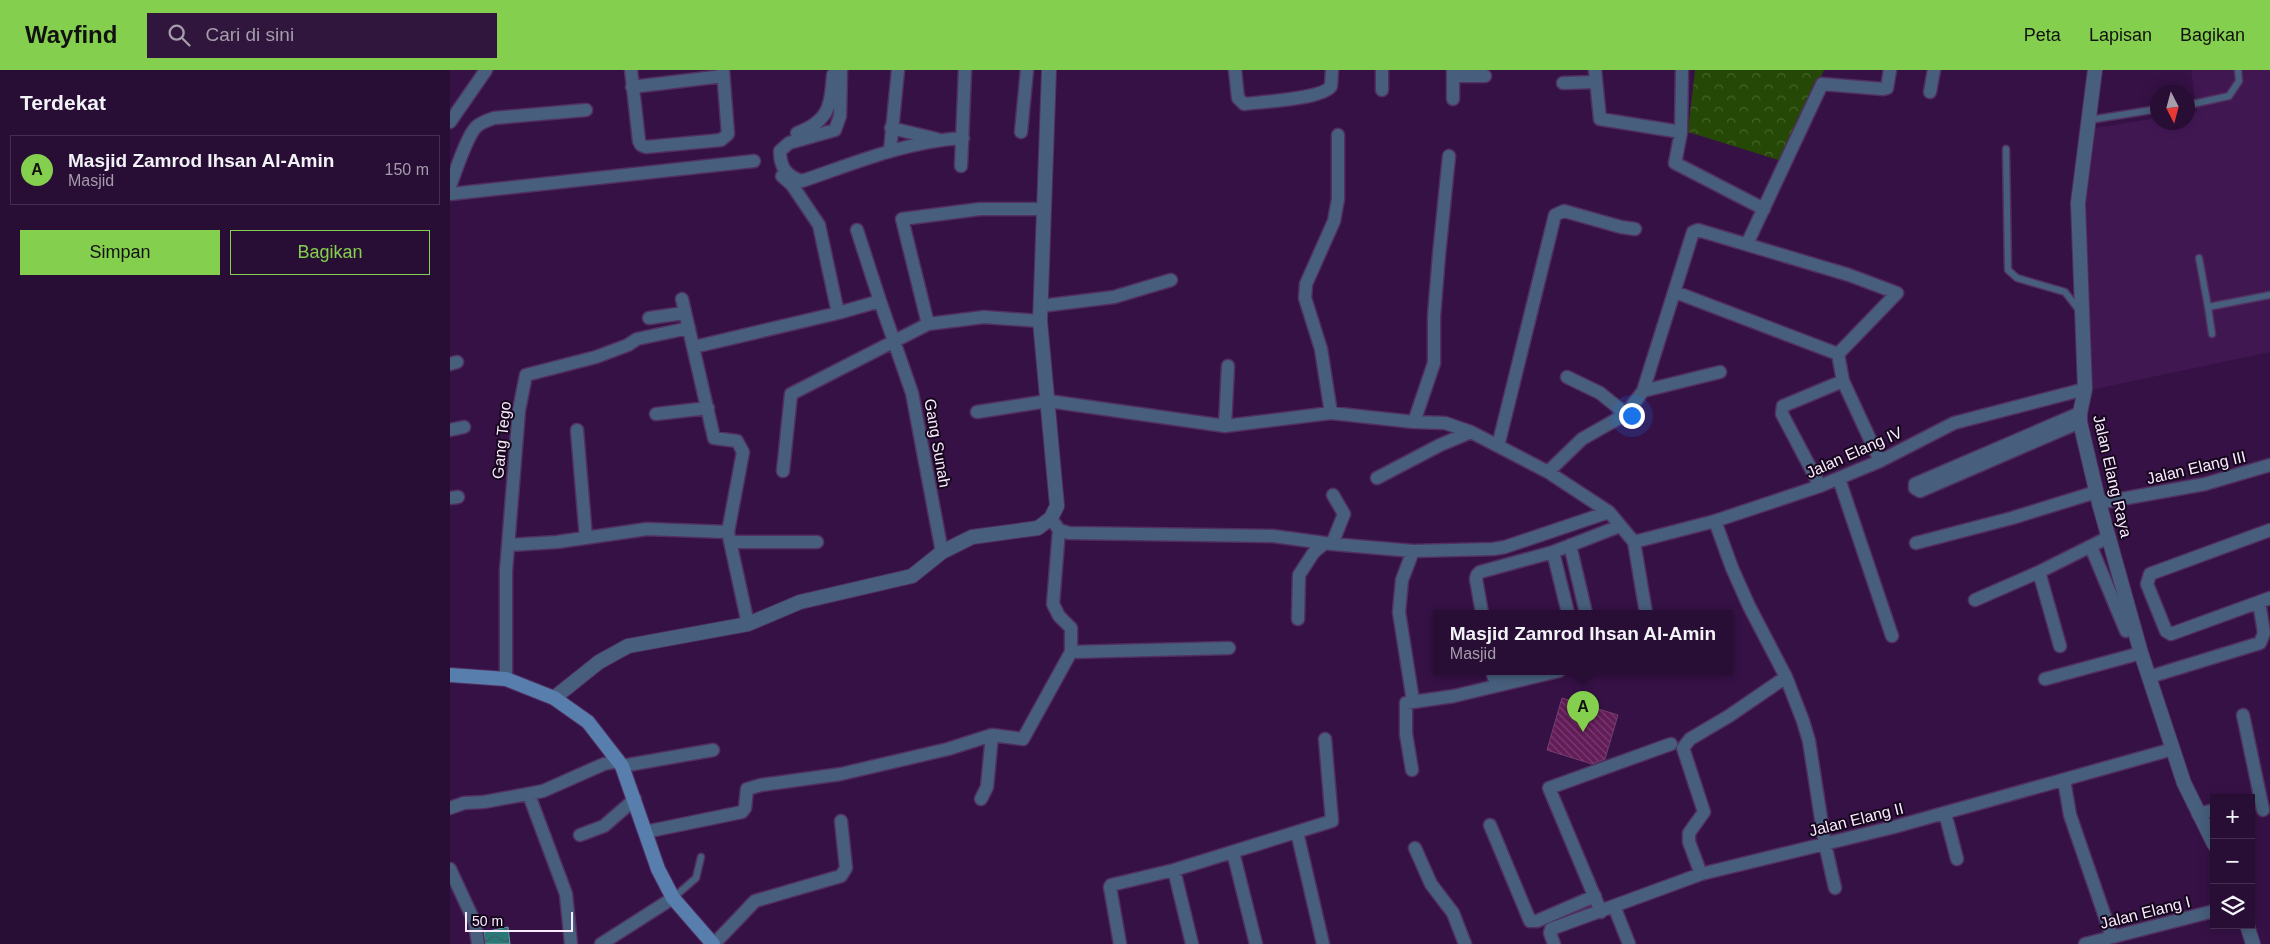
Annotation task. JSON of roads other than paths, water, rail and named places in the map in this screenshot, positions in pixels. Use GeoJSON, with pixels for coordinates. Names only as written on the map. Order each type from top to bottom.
{"type":"FeatureCollection","features":[{"type":"Feature","properties":{"kind":"main road"},"geometry":{"type":"LineString","coordinates":[[450,675],[506,679],[554,698],[588,722],[620,763],[635,799],[658,869],[672,898],[713,944]]}},
{"type":"Feature","properties":{"kind":"street"},"geometry":{"type":"LineString","coordinates":[[450,122],[486,70]]}},
{"type":"Feature","properties":{"kind":"street"},"geometry":{"type":"LineString","coordinates":[[631,70],[632,87],[641,145],[646,147],[721,140],[728,134],[723,73],[632,87]]}},
{"type":"Feature","properties":{"kind":"street"},"geometry":{"type":"LineString","coordinates":[[833,70],[830,103],[823,119],[811,128],[784,137],[773,147],[773,158],[779,172],[792,185],[819,226],[838,313]]}},
{"type":"Feature","properties":{"kind":"street"},"geometry":{"type":"LineString","coordinates":[[841,70],[840,116],[835,130],[789,143],[780,150],[780,163],[791,177],[802,181],[890,151],[940,139],[963,138]]}},
{"type":"Feature","properties":{"kind":"street"},"geometry":{"type":"LineString","coordinates":[[890,151],[898,70]]}},
{"type":"Feature","properties":{"kind":"street"},"geometry":{"type":"LineString","coordinates":[[961,166],[965,70]]}},
{"type":"Feature","properties":{"kind":"street"},"geometry":{"type":"LineString","coordinates":[[1020,132],[1027,70]]}},
{"type":"Feature","properties":{"kind":"street"},"geometry":{"type":"LineString","coordinates":[[554,698],[599,662],[628,646],[748,624],[800,602],[912,576],[942,552],[972,537],[1038,528],[1051,518],[1056,506],[1040,322],[1049,70]]}},
{"type":"Feature","properties":{"kind":"street"},"geometry":{"type":"LineString","coordinates":[[1235,70],[1236,92],[1238,98],[1244,104],[1280,101],[1324,92],[1330,89],[1333,75]]}},
{"type":"Feature","properties":{"kind":"street"},"geometry":{"type":"LineString","coordinates":[[1382,70],[1382,90]]}},
{"type":"Feature","properties":{"kind":"street"},"geometry":{"type":"LineString","coordinates":[[1682,70],[1681,132],[1675,163],[1764,209]]}},
{"type":"Feature","properties":{"kind":"street"},"geometry":{"type":"LineString","coordinates":[[1747,244],[1822,84],[1883,89],[1887,88],[1890,70]]}},
{"type":"Feature","properties":{"kind":"street"},"geometry":{"type":"LineString","coordinates":[[1930,92],[1934,70]]}},
{"type":"Feature","properties":{"kind":"street","name":"Jalan Elang Raya"},"geometry":{"type":"LineString","coordinates":[[2095,70],[2078,203],[2085,389],[2080,417],[2098,497],[2149,677],[2184,783],[2205,821],[2212,839]]}},
{"type":"Feature","properties":{"kind":"street"},"geometry":{"type":"LineString","coordinates":[[1452,99],[1453,73],[1485,76]]}},
{"type":"Feature","properties":{"kind":"street"},"geometry":{"type":"LineString","coordinates":[[1563,83],[1596,76],[1600,120],[1681,132]]}},
{"type":"Feature","properties":{"kind":"street"},"geometry":{"type":"LineString","coordinates":[[450,186],[471,134],[477,126],[484,122],[494,118],[586,110]]}},
{"type":"Feature","properties":{"kind":"street"},"geometry":{"type":"LineString","coordinates":[[891,128],[940,139]]}},
{"type":"Feature","properties":{"kind":"street"},"geometry":{"type":"LineString","coordinates":[[1331,413],[1321,349],[1305,294],[1306,284],[1334,221],[1338,199],[1338,135]]}},
{"type":"Feature","properties":{"kind":"street"},"geometry":{"type":"LineString","coordinates":[[1414,422],[1434,362],[1434,316],[1449,156]]}},
{"type":"Feature","properties":{"kind":"street"},"geometry":{"type":"LineString","coordinates":[[450,194],[754,161]]}},
{"type":"Feature","properties":{"kind":"street"},"geometry":{"type":"LineString","coordinates":[[928,324],[902,219],[980,209],[1043,209]]}},
{"type":"Feature","properties":{"kind":"street"},"geometry":{"type":"LineString","coordinates":[[1498,446],[1555,215],[1564,211],[1621,227],[1635,228]]}},
{"type":"Feature","properties":{"kind":"street","name":"Gang Sunah"},"geometry":{"type":"LineString","coordinates":[[857,230],[912,393],[942,552]]}},
{"type":"Feature","properties":{"kind":"street"},"geometry":{"type":"LineString","coordinates":[[1548,472],[1582,439],[1626,414],[1643,391],[1693,232],[1698,230],[1747,244],[1849,275],[1897,293],[1838,354]]}},
{"type":"Feature","properties":{"kind":"street"},"geometry":{"type":"LineString","coordinates":[[1041,306],[1114,297],[1171,280]]}},
{"type":"Feature","properties":{"kind":"street"},"geometry":{"type":"LineString","coordinates":[[1674,292],[1838,354]]}},
{"type":"Feature","properties":{"kind":"street"},"geometry":{"type":"LineString","coordinates":[[682,299],[714,438],[737,441],[743,452],[729,537],[748,624]]}},
{"type":"Feature","properties":{"kind":"street"},"geometry":{"type":"LineString","coordinates":[[694,347],[838,313],[880,301]]}},
{"type":"Feature","properties":{"kind":"street"},"geometry":{"type":"LineString","coordinates":[[649,318],[684,313]]}},
{"type":"Feature","properties":{"kind":"street"},"geometry":{"type":"LineString","coordinates":[[783,471],[791,394],[928,324],[984,317],[1040,322]]}},
{"type":"Feature","properties":{"kind":"street","name":"Gang Tego"},"geometry":{"type":"LineString","coordinates":[[506,679],[506,570],[519,410],[526,375],[596,357],[628,345],[638,339],[689,328]]}},
{"type":"Feature","properties":{"kind":"street"},"geometry":{"type":"LineString","coordinates":[[1838,354],[1843,381],[1880,460]]}},
{"type":"Feature","properties":{"kind":"street"},"geometry":{"type":"LineString","coordinates":[[1225,426],[1228,366]]}},
{"type":"Feature","properties":{"kind":"street"},"geometry":{"type":"LineString","coordinates":[[1643,391],[1720,372]]}},
{"type":"Feature","properties":{"kind":"street"},"geometry":{"type":"LineString","coordinates":[[1567,377],[1600,393],[1626,414]]}},
{"type":"Feature","properties":{"kind":"street"},"geometry":{"type":"LineString","coordinates":[[1820,486],[1782,414],[1782,408],[1843,381]]}},
{"type":"Feature","properties":{"kind":"street","name":"Jalan Elang IV"},"geometry":{"type":"LineString","coordinates":[[1634,542],[1715,521],[1839,480],[1954,423],[2085,389]]}},
{"type":"Feature","properties":{"kind":"street"},"geometry":{"type":"LineString","coordinates":[[977,412],[1048,402],[1225,426],[1331,413],[1414,422],[1445,422],[1471,432],[1548,472],[1609,512],[1634,542],[1645,610]]}},
{"type":"Feature","properties":{"kind":"street"},"geometry":{"type":"LineString","coordinates":[[656,414],[708,408]]}},
{"type":"Feature","properties":{"kind":"street"},"geometry":{"type":"LineString","coordinates":[[2080,417],[1920,491],[1915,488],[1915,484],[2080,417]]}},
{"type":"Feature","properties":{"kind":"street"},"geometry":{"type":"LineString","coordinates":[[450,430],[464,427]]}},
{"type":"Feature","properties":{"kind":"street"},"geometry":{"type":"LineString","coordinates":[[577,430],[586,538]]}},
{"type":"Feature","properties":{"kind":"street"},"geometry":{"type":"LineString","coordinates":[[1377,478],[1440,445],[1471,432]]}},
{"type":"Feature","properties":{"kind":"street","name":"Jalan Elang III"},"geometry":{"type":"LineString","coordinates":[[1916,543],[2098,497],[2205,484],[2270,465]]}},
{"type":"Feature","properties":{"kind":"street"},"geometry":{"type":"LineString","coordinates":[[1839,480],[1892,636]]}},
{"type":"Feature","properties":{"kind":"street"},"geometry":{"type":"LineString","coordinates":[[1298,619],[1300,575],[1314,552],[1328,544],[1344,514],[1334,495]]}},
{"type":"Feature","properties":{"kind":"street"},"geometry":{"type":"LineString","coordinates":[[1059,530],[1069,533],[1273,536],[1328,544],[1413,551],[1499,548],[1609,512]]}},
{"type":"Feature","properties":{"kind":"street"},"geometry":{"type":"LineString","coordinates":[[646,832],[742,812],[745,808],[747,789],[760,785],[841,774],[948,749],[992,735],[1023,739],[1071,652],[1071,628],[1059,616],[1053,604],[1059,530],[1051,518]]}},
{"type":"Feature","properties":{"kind":"street"},"geometry":{"type":"LineString","coordinates":[[1715,521],[1732,568],[1749,606],[1786,677],[1809,741],[1826,848],[1835,888]]}},
{"type":"Feature","properties":{"kind":"street"},"geometry":{"type":"LineString","coordinates":[[1482,610],[1477,574],[1553,552],[1620,526]]}},
{"type":"Feature","properties":{"kind":"street"},"geometry":{"type":"LineString","coordinates":[[509,545],[557,542],[647,529],[729,537],[817,542]]}},
{"type":"Feature","properties":{"kind":"street"},"geometry":{"type":"LineString","coordinates":[[2149,677],[2260,643],[2264,633],[2264,600],[2171,634],[2166,631],[2147,584],[2147,578],[2150,574],[2270,530]]}},
{"type":"Feature","properties":{"kind":"street"},"geometry":{"type":"LineString","coordinates":[[1975,600],[2109,538]]}},
{"type":"Feature","properties":{"kind":"street"},"geometry":{"type":"LineString","coordinates":[[1570,545],[1585,610]]}},
{"type":"Feature","properties":{"kind":"street"},"geometry":{"type":"LineString","coordinates":[[2091,547],[2126,632]]}},
{"type":"Feature","properties":{"kind":"street"},"geometry":{"type":"LineString","coordinates":[[1413,551],[1402,580],[1399,612],[1413,701]]}},
{"type":"Feature","properties":{"kind":"street"},"geometry":{"type":"LineString","coordinates":[[1553,552],[1567,610]]}},
{"type":"Feature","properties":{"kind":"street"},"geometry":{"type":"LineString","coordinates":[[2039,572],[2060,646]]}},
{"type":"Feature","properties":{"kind":"street"},"geometry":{"type":"LineString","coordinates":[[1071,652],[1229,648]]}},
{"type":"Feature","properties":{"kind":"street"},"geometry":{"type":"LineString","coordinates":[[2044,679],[2142,653]]}},
{"type":"Feature","properties":{"kind":"street"},"geometry":{"type":"LineString","coordinates":[[1493,675],[1494,678],[1506,675]]}},
{"type":"Feature","properties":{"kind":"street"},"geometry":{"type":"LineString","coordinates":[[1412,770],[1406,734],[1406,705],[1413,701],[1454,696],[1542,675]]}},
{"type":"Feature","properties":{"kind":"street"},"geometry":{"type":"LineString","coordinates":[[1701,874],[1689,834],[1704,812],[1683,748],[1690,739],[1729,716],[1786,677]]}},
{"type":"Feature","properties":{"kind":"street"},"geometry":{"type":"LineString","coordinates":[[2243,715],[2261,805]]}},
{"type":"Feature","properties":{"kind":"street"},"geometry":{"type":"LineString","coordinates":[[981,799],[987,787],[992,735]]}},
{"type":"Feature","properties":{"kind":"street"},"geometry":{"type":"LineString","coordinates":[[1120,944],[1110,886],[1174,870],[1332,821],[1325,739]]}},
{"type":"Feature","properties":{"kind":"street"},"geometry":{"type":"LineString","coordinates":[[1601,912],[1549,788],[1670,744]]}},
{"type":"Feature","properties":{"kind":"street","name":"Jalan Elang II"},"geometry":{"type":"LineString","coordinates":[[1554,944],[1550,933],[1551,929],[1701,874],[1826,848],[2173,749]]}},
{"type":"Feature","properties":{"kind":"street"},"geometry":{"type":"LineString","coordinates":[[450,808],[464,803],[529,795],[620,763],[713,750]]}},
{"type":"Feature","properties":{"kind":"street"},"geometry":{"type":"LineString","coordinates":[[2064,780],[2070,815],[2112,937]]}},
{"type":"Feature","properties":{"kind":"street"},"geometry":{"type":"LineString","coordinates":[[529,795],[566,894],[570,944]]}},
{"type":"Feature","properties":{"kind":"street"},"geometry":{"type":"LineString","coordinates":[[580,835],[604,826],[635,799]]}},
{"type":"Feature","properties":{"kind":"street"},"geometry":{"type":"LineString","coordinates":[[1945,813],[1957,859]]}},
{"type":"Feature","properties":{"kind":"street"},"geometry":{"type":"LineString","coordinates":[[713,944],[755,901],[841,876],[846,868],[840,821]]}},
{"type":"Feature","properties":{"kind":"street"},"geometry":{"type":"LineString","coordinates":[[1490,825],[1530,920],[1537,921],[1594,896]]}},
{"type":"Feature","properties":{"kind":"street"},"geometry":{"type":"LineString","coordinates":[[1297,832],[1323,944]]}},
{"type":"Feature","properties":{"kind":"street"},"geometry":{"type":"LineString","coordinates":[[1415,848],[1431,884],[1453,913],[1465,944]]}},
{"type":"Feature","properties":{"kind":"street"},"geometry":{"type":"LineString","coordinates":[[1780,864],[1826,848]]}},
{"type":"Feature","properties":{"kind":"street"},"geometry":{"type":"LineString","coordinates":[[1233,852],[1256,944]]}},
{"type":"Feature","properties":{"kind":"street"},"geometry":{"type":"LineString","coordinates":[[450,869],[475,923],[478,944]]}},
{"type":"Feature","properties":{"kind":"street"},"geometry":{"type":"LineString","coordinates":[[1174,870],[1192,944]]}},
{"type":"Feature","properties":{"kind":"street"},"geometry":{"type":"LineString","coordinates":[[601,944],[672,898]]}},
{"type":"Feature","properties":{"kind":"street"},"geometry":{"type":"LineString","coordinates":[[1614,906],[1629,944]]}},
{"type":"Feature","properties":{"kind":"street","name":"Jalan Elang I"},"geometry":{"type":"LineString","coordinates":[[2085,944],[2210,912]]}},
{"type":"Feature","properties":{"kind":"street"},"geometry":{"type":"LineString","coordinates":[[2248,929],[2253,944]]}},
{"type":"Feature","properties":{"kind":"lane"},"geometry":{"type":"LineString","coordinates":[[2195,103],[2230,96],[2239,81],[2238,70]]}},
{"type":"Feature","properties":{"kind":"lane"},"geometry":{"type":"LineString","coordinates":[[2089,120],[2150,110]]}},
{"type":"Feature","properties":{"kind":"lane"},"geometry":{"type":"LineString","coordinates":[[2006,149],[2008,270],[2018,278],[2065,292],[2082,316]]}},
{"type":"Feature","properties":{"kind":"lane"},"geometry":{"type":"LineString","coordinates":[[2199,258],[2212,334]]}},
{"type":"Feature","properties":{"kind":"lane"},"geometry":{"type":"LineString","coordinates":[[2208,307],[2270,295]]}},
{"type":"Feature","properties":{"kind":"lane"},"geometry":{"type":"LineString","coordinates":[[672,898],[696,878],[701,857]]}},
{"type":"Feature","properties":{"kind":"water"},"geometry":{"type":"Polygon","coordinates":[[[508,927],[510,944],[485,944],[484,932],[508,927]]]}},
{"type":"Feature","properties":{"kind":"place","name":"Masjid Zamrod Ihsan Al-Amin"},"geometry":{"type":"Point","coordinates":[1583,732]}}]}
